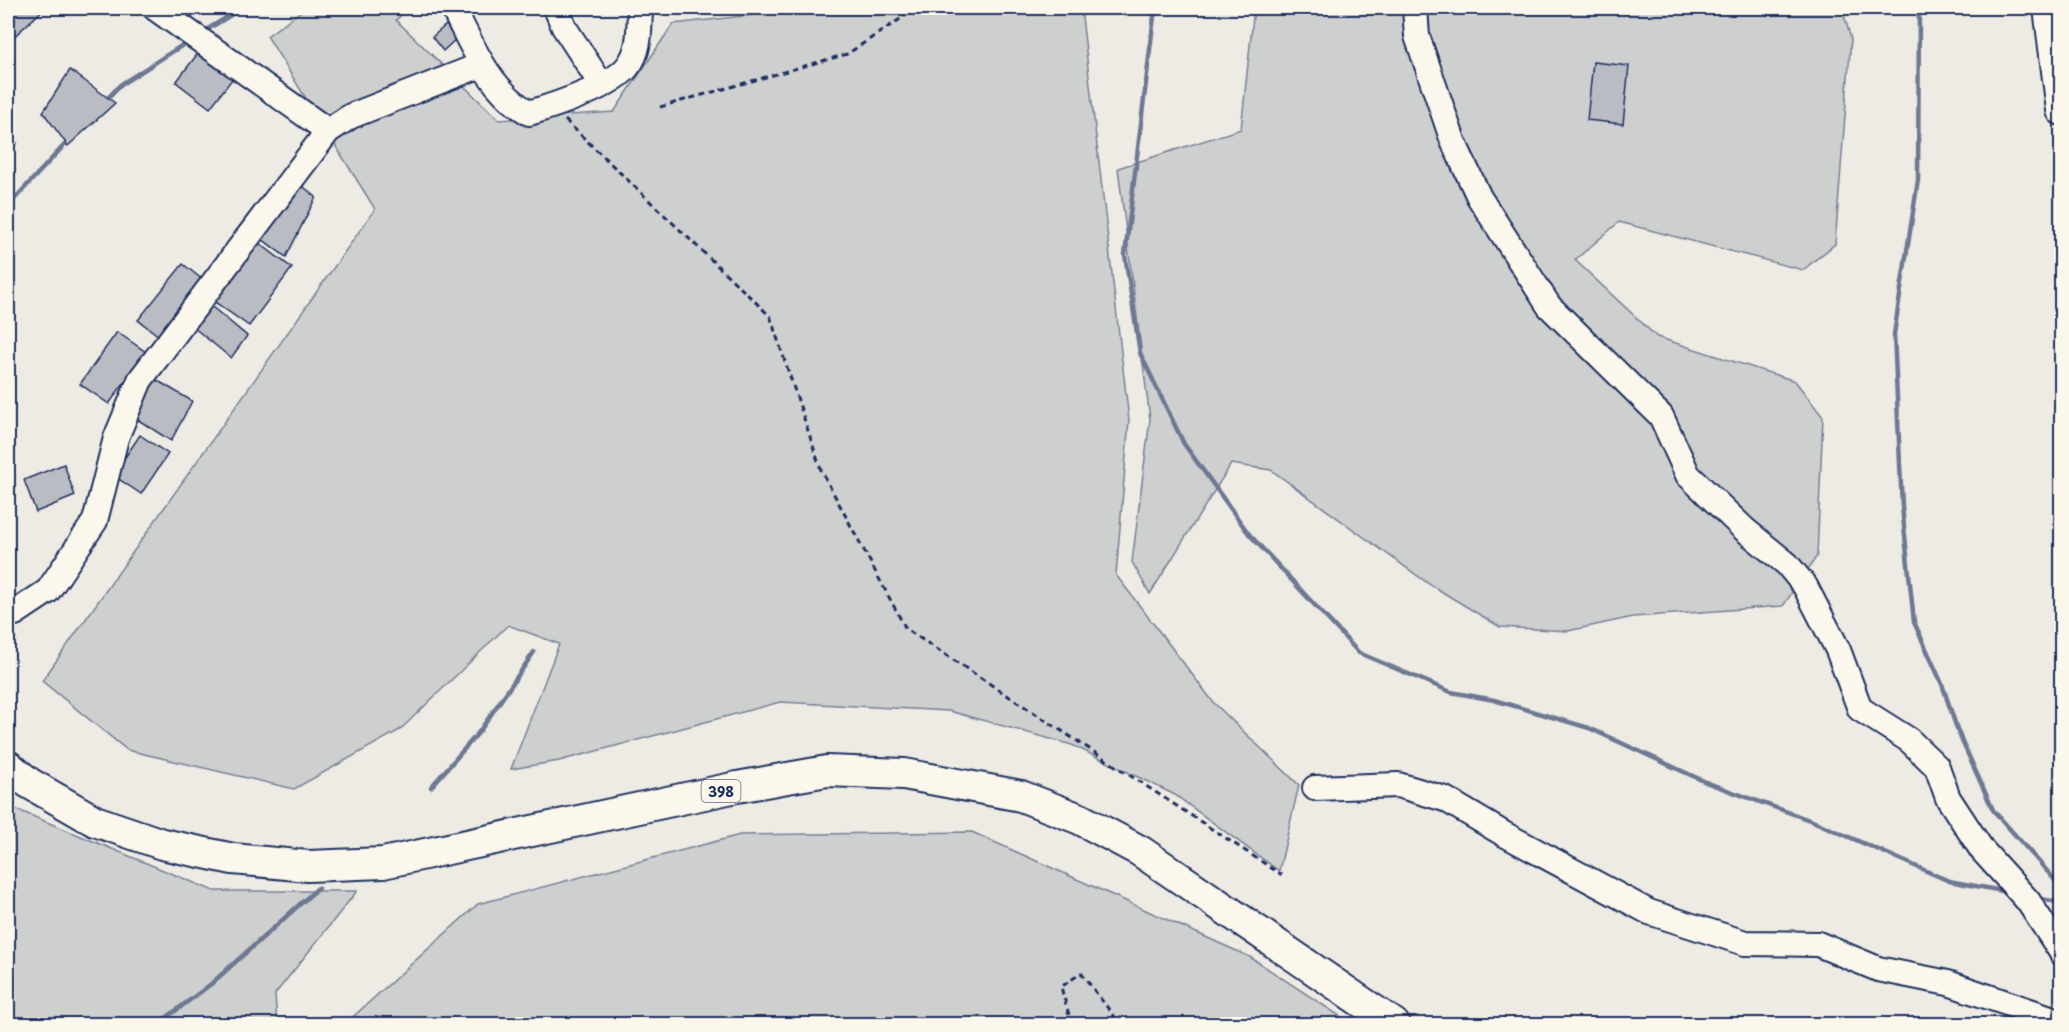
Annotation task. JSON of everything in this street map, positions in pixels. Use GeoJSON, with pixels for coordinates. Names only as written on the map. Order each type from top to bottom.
{"type":"FeatureCollection","features":[{"type":"Feature","properties":{"kind":"main road"},"geometry":{"type":"LineString","coordinates":[[2049,8],[2061,110]]}},
{"type":"Feature","properties":{"kind":"main road","name":"398"},"geometry":{"type":"LineString","coordinates":[[8,766],[29,783],[95,821],[162,844],[234,859],[309,867],[383,863],[737,787],[827,771],[904,774],[1021,796],[1080,819],[1140,851],[1394,1024]]}},
{"type":"Feature","properties":{"kind":"street"},"geometry":{"type":"LineString","coordinates":[[155,8],[328,131]]}},
{"type":"Feature","properties":{"kind":"street"},"geometry":{"type":"LineString","coordinates":[[453,8],[481,65],[506,97],[529,113],[616,78],[628,66],[634,55],[638,41],[640,8]]}},
{"type":"Feature","properties":{"kind":"street"},"geometry":{"type":"LineString","coordinates":[[556,8],[564,27],[601,84]]}},
{"type":"Feature","properties":{"kind":"street"},"geometry":{"type":"LineString","coordinates":[[1415,8],[1417,36],[1453,141],[1479,197],[1549,306],[1661,417],[1689,475],[1744,529],[1787,564],[1805,586],[1838,650],[1860,709],[1909,740],[1936,767],[1948,798],[1982,850],[2028,901],[2061,953]]}},
{"type":"Feature","properties":{"kind":"street"},"geometry":{"type":"LineString","coordinates":[[15,613],[48,591],[95,521],[116,438],[140,380],[328,131],[351,116],[481,65]]}},
{"type":"Feature","properties":{"kind":"street"},"geometry":{"type":"LineString","coordinates":[[1315,788],[1398,785],[1445,799],[1504,834],[1649,912],[1744,943],[1818,944],[1878,969],[1948,983],[2061,1022]]}},
{"type":"Feature","properties":{"kind":"path"},"geometry":{"type":"LineString","coordinates":[[660,107],[848,54],[915,8]]}},
{"type":"Feature","properties":{"kind":"path"},"geometry":{"type":"LineString","coordinates":[[551,106],[770,316],[821,471],[906,629],[1282,875]]}},
{"type":"Feature","properties":{"kind":"path"},"geometry":{"type":"LineString","coordinates":[[1074,1024],[1068,1015],[1061,987],[1081,973],[1120,1024]]}},
{"type":"Feature","properties":{"kind":"shaded area"},"geometry":{"type":"Polygon","coordinates":[[[305,8],[409,8],[396,20],[499,120],[614,112],[673,24],[817,8],[1081,8],[1129,420],[1116,575],[1214,703],[1299,785],[1279,871],[1175,795],[1072,745],[949,711],[780,702],[559,761],[511,769],[559,644],[508,625],[400,730],[294,789],[127,750],[42,681],[375,209],[267,36],[305,8]]]}},
{"type":"Feature","properties":{"kind":"shaded area"},"geometry":{"type":"Polygon","coordinates":[[[1254,8],[1842,8],[1851,39],[1835,244],[1803,270],[1619,222],[1575,260],[1657,337],[1795,381],[1823,417],[1817,556],[1783,606],[1633,617],[1568,631],[1500,627],[1429,584],[1271,470],[1231,464],[1150,594],[1132,562],[1150,419],[1118,168],[1241,129],[1254,8]]]}},
{"type":"Feature","properties":{"kind":"shaded area"},"geometry":{"type":"Polygon","coordinates":[[[8,806],[214,891],[357,891],[275,994],[277,1024],[8,1024],[8,806]]]}},
{"type":"Feature","properties":{"kind":"shaded area"},"geometry":{"type":"Polygon","coordinates":[[[972,832],[1250,957],[1352,1024],[345,1024],[478,904],[740,835],[972,832]]]}},
{"type":"Feature","properties":{"kind":"building"},"geometry":{"type":"Polygon","coordinates":[[[8,8],[45,8],[8,42],[8,8]]]}},
{"type":"Feature","properties":{"kind":"building"},"geometry":{"type":"Polygon","coordinates":[[[175,8],[199,8],[189,20],[175,8]]]}},
{"type":"Feature","properties":{"kind":"building"},"geometry":{"type":"Polygon","coordinates":[[[446,25],[458,37],[443,51],[432,37],[446,25]]]}},
{"type":"Feature","properties":{"kind":"building"},"geometry":{"type":"Polygon","coordinates":[[[205,44],[239,70],[210,108],[176,82],[205,44]]]}},
{"type":"Feature","properties":{"kind":"building"},"geometry":{"type":"Polygon","coordinates":[[[1593,62],[1629,66],[1623,124],[1587,120],[1593,62]]]}},
{"type":"Feature","properties":{"kind":"building"},"geometry":{"type":"Polygon","coordinates":[[[70,70],[115,103],[68,146],[43,112],[70,70]]]}},
{"type":"Feature","properties":{"kind":"building"},"geometry":{"type":"Polygon","coordinates":[[[8,134],[17,143],[8,154],[8,134]]]}},
{"type":"Feature","properties":{"kind":"building"},"geometry":{"type":"Polygon","coordinates":[[[300,184],[316,197],[286,257],[258,236],[300,184]]]}},
{"type":"Feature","properties":{"kind":"building"},"geometry":{"type":"Polygon","coordinates":[[[259,243],[292,268],[249,326],[215,302],[259,243]]]}},
{"type":"Feature","properties":{"kind":"building"},"geometry":{"type":"Polygon","coordinates":[[[183,264],[203,280],[159,336],[138,320],[183,264]]]}},
{"type":"Feature","properties":{"kind":"building"},"geometry":{"type":"Polygon","coordinates":[[[211,306],[247,336],[231,358],[193,327],[211,306]]]}},
{"type":"Feature","properties":{"kind":"building"},"geometry":{"type":"Polygon","coordinates":[[[117,332],[146,352],[109,404],[80,384],[117,332]]]}},
{"type":"Feature","properties":{"kind":"building"},"geometry":{"type":"Polygon","coordinates":[[[153,378],[192,401],[171,441],[132,416],[153,378]]]}},
{"type":"Feature","properties":{"kind":"building"},"geometry":{"type":"Polygon","coordinates":[[[140,435],[168,454],[141,494],[113,475],[140,435]]]}},
{"type":"Feature","properties":{"kind":"building"},"geometry":{"type":"Polygon","coordinates":[[[64,464],[75,496],[36,512],[24,480],[64,464]]]}},
{"type":"Feature","properties":{"kind":"waterway"},"geometry":{"type":"LineString","coordinates":[[203,32],[242,8]]}},
{"type":"Feature","properties":{"kind":"waterway"},"geometry":{"type":"LineString","coordinates":[[1155,8],[1125,255],[1140,353],[1184,444],[1249,534],[1359,653],[1451,692],[1494,700],[1589,728],[1708,783],[1815,822],[1949,881],[2008,892]]}},
{"type":"Feature","properties":{"kind":"waterway"},"geometry":{"type":"LineString","coordinates":[[1919,8],[1918,180],[1894,334],[1902,507],[1914,622],[1942,684],[1958,732],[1993,810],[2062,888]]}},
{"type":"Feature","properties":{"kind":"waterway"},"geometry":{"type":"LineString","coordinates":[[106,100],[120,85],[189,41]]}},
{"type":"Feature","properties":{"kind":"waterway"},"geometry":{"type":"LineString","coordinates":[[8,206],[69,140]]}},
{"type":"Feature","properties":{"kind":"waterway"},"geometry":{"type":"LineString","coordinates":[[431,787],[479,732],[534,652]]}},
{"type":"Feature","properties":{"kind":"waterway"},"geometry":{"type":"LineString","coordinates":[[158,1024],[211,984],[318,888]]}},
{"type":"Feature","properties":{"kind":"waterway"},"geometry":{"type":"LineString","coordinates":[[2036,898],[2062,903]]}}]}
